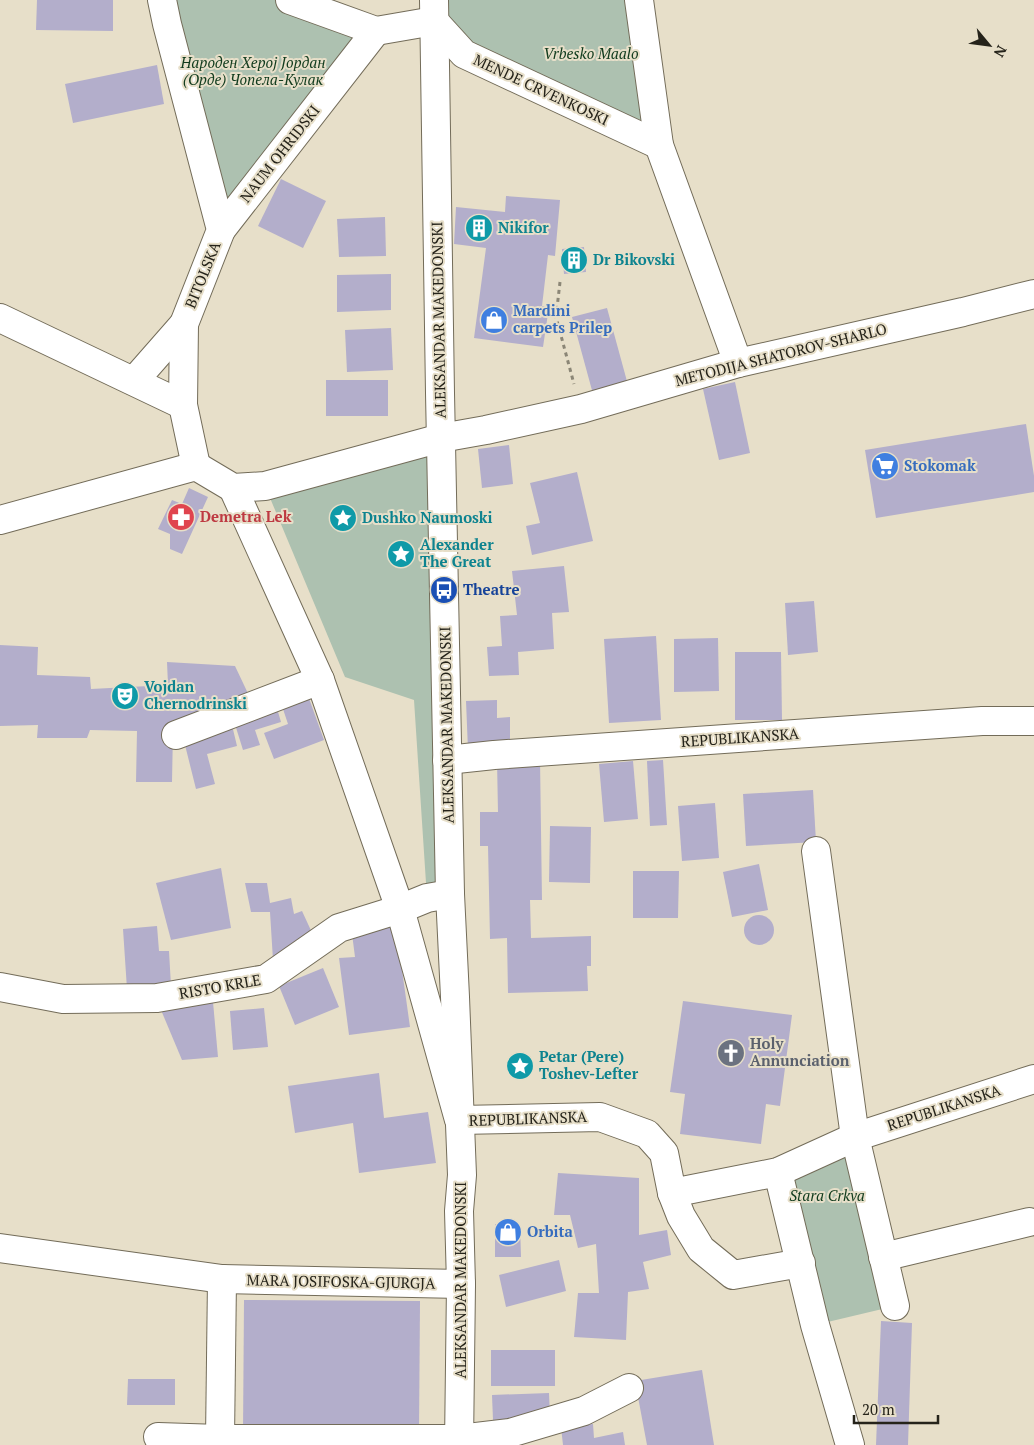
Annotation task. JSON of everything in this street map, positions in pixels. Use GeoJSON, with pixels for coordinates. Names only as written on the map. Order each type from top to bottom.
{"type":"FeatureCollection","features":[{"type":"Feature","properties":{"kind":"street","name":"BITOLSKA"},"geometry":{"type":"LineString","coordinates":[[162,0],[221,230],[184,324],[183,405],[196,466]]}},
{"type":"Feature","properties":{"kind":"street"},"geometry":{"type":"LineString","coordinates":[[290,0],[376,30],[438,7]]}},
{"type":"Feature","properties":{"kind":"street"},"geometry":{"type":"LineString","coordinates":[[639,0],[659,145],[738,363]]}},
{"type":"Feature","properties":{"kind":"street","name":"MENDE CRVENKOSKI"},"geometry":{"type":"LineString","coordinates":[[438,7],[464,54],[659,145]]}},
{"type":"Feature","properties":{"kind":"street","name":"ALEKSANDAR MAKEDONSKI"},"geometry":{"type":"LineString","coordinates":[[438,7],[441,438],[447,760],[450,894],[456,997],[462,1175],[458,1211],[461,1284],[459,1442]]}},
{"type":"Feature","properties":{"kind":"street","name":"NAUM OHRIDSKI"},"geometry":{"type":"LineString","coordinates":[[221,230],[376,30]]}},
{"type":"Feature","properties":{"kind":"street","name":"METODIJA SHATOROV-SHARLO"},"geometry":{"type":"LineString","coordinates":[[233,488],[265,486],[441,438],[581,409],[738,363],[1034,294]]}},
{"type":"Feature","properties":{"kind":"street"},"geometry":{"type":"LineString","coordinates":[[0,318],[183,405]]}},
{"type":"Feature","properties":{"kind":"street"},"geometry":{"type":"LineString","coordinates":[[134,381],[184,324]]}},
{"type":"Feature","properties":{"kind":"street"},"geometry":{"type":"LineString","coordinates":[[0,520],[196,466],[233,488]]}},
{"type":"Feature","properties":{"kind":"street","name":"ALEKSANDAR MAKEDONSKI"},"geometry":{"type":"LineString","coordinates":[[233,488],[320,680],[400,909],[459,1120]]}},
{"type":"Feature","properties":{"kind":"street"},"geometry":{"type":"LineString","coordinates":[[176,735],[320,680]]}},
{"type":"Feature","properties":{"kind":"street","name":"REPUBLIKANSKA"},"geometry":{"type":"LineString","coordinates":[[447,760],[494,755],[982,721],[1034,721]]}},
{"type":"Feature","properties":{"kind":"street"},"geometry":{"type":"LineString","coordinates":[[816,851],[855,1137],[895,1306]]}},
{"type":"Feature","properties":{"kind":"street","name":"RISTO KRLE"},"geometry":{"type":"LineString","coordinates":[[0,987],[63,999],[157,998],[266,979],[339,928],[400,909],[427,898],[450,894]]}},
{"type":"Feature","properties":{"kind":"street","name":"REPUBLIKANSKA"},"geometry":{"type":"LineString","coordinates":[[672,1193],[778,1172],[855,1137],[1034,1080]]}},
{"type":"Feature","properties":{"kind":"street","name":"REPUBLIKANSKA"},"geometry":{"type":"LineString","coordinates":[[459,1120],[600,1117],[647,1134],[664,1154],[672,1193],[681,1216],[701,1249],[733,1276],[801,1263]]}},
{"type":"Feature","properties":{"kind":"street"},"geometry":{"type":"LineString","coordinates":[[778,1172],[815,1325],[850,1445]]}},
{"type":"Feature","properties":{"kind":"street"},"geometry":{"type":"LineString","coordinates":[[883,1257],[1029,1222]]}},
{"type":"Feature","properties":{"kind":"street","name":"MARA JOSIFOSKA-GJURGJA"},"geometry":{"type":"LineString","coordinates":[[0,1248],[222,1279],[461,1284]]}},
{"type":"Feature","properties":{"kind":"street"},"geometry":{"type":"LineString","coordinates":[[220,1439],[222,1279]]}},
{"type":"Feature","properties":{"kind":"street"},"geometry":{"type":"LineString","coordinates":[[158,1437],[459,1442],[510,1433],[584,1411],[629,1388]]}},
{"type":"Feature","properties":{"kind":"path"},"geometry":{"type":"LineString","coordinates":[[560,282],[556,317],[581,409]]}},
{"type":"Feature","properties":{"kind":"green space","name":"Народен Херој Јордан (Орде) Чопела-Кулак"},"geometry":{"type":"Polygon","coordinates":[[[162,0],[290,0],[376,31],[221,230],[162,0]]]}},
{"type":"Feature","properties":{"kind":"green space","name":"Vrbesko Maalo"},"geometry":{"type":"Polygon","coordinates":[[[446,0],[639,0],[659,145],[464,54],[434,21],[446,0]]]}},
{"type":"Feature","properties":{"kind":"green space"},"geometry":{"type":"Polygon","coordinates":[[[441,438],[450,894],[427,898],[414,700],[345,677],[265,486],[441,438]]]}},
{"type":"Feature","properties":{"kind":"green space","name":"Stara Crkva"},"geometry":{"type":"Polygon","coordinates":[[[855,1137],[895,1306],[815,1325],[778,1172],[855,1137]]]}},
{"type":"Feature","properties":{"kind":"building"},"geometry":{"type":"Polygon","coordinates":[[[37,0],[113,0],[113,31],[36,30],[37,0]]]}},
{"type":"Feature","properties":{"kind":"building"},"geometry":{"type":"Polygon","coordinates":[[[157,65],[164,104],[73,123],[65,84],[157,65]]]}},
{"type":"Feature","properties":{"kind":"building"},"geometry":{"type":"Polygon","coordinates":[[[281,179],[326,201],[303,248],[258,226],[281,179]]]}},
{"type":"Feature","properties":{"kind":"building"},"geometry":{"type":"Polygon","coordinates":[[[506,196],[560,200],[555,256],[548,255],[542,306],[549,307],[543,347],[474,338],[486,248],[454,244],[456,207],[505,212],[506,196]]]}},
{"type":"Feature","properties":{"kind":"building"},"geometry":{"type":"Polygon","coordinates":[[[385,217],[386,256],[339,257],[337,219],[385,217]]]}},
{"type":"Feature","properties":{"kind":"building","name":"Dr Bikovski"},"geometry":{"type":"Polygon","coordinates":[[[584,247],[586,272],[564,274],[562,249],[584,247]]]}},
{"type":"Feature","properties":{"kind":"building"},"geometry":{"type":"Polygon","coordinates":[[[391,274],[391,310],[337,312],[337,275],[391,274]]]}},
{"type":"Feature","properties":{"kind":"building"},"geometry":{"type":"Polygon","coordinates":[[[607,308],[628,385],[593,394],[572,317],[607,308]]]}},
{"type":"Feature","properties":{"kind":"building"},"geometry":{"type":"Polygon","coordinates":[[[391,328],[393,370],[347,372],[345,330],[391,328]]]}},
{"type":"Feature","properties":{"kind":"building"},"geometry":{"type":"Polygon","coordinates":[[[326,380],[388,380],[388,416],[326,416],[326,380]]]}},
{"type":"Feature","properties":{"kind":"building"},"geometry":{"type":"Polygon","coordinates":[[[735,382],[750,453],[719,460],[703,389],[735,382]]]}},
{"type":"Feature","properties":{"kind":"building"},"geometry":{"type":"Polygon","coordinates":[[[1026,424],[1034,476],[1034,492],[876,518],[865,450],[1026,424]]]}},
{"type":"Feature","properties":{"kind":"building"},"geometry":{"type":"Polygon","coordinates":[[[509,445],[513,484],[482,488],[478,449],[509,445]]]}},
{"type":"Feature","properties":{"kind":"building"},"geometry":{"type":"Polygon","coordinates":[[[577,472],[593,541],[532,555],[526,526],[540,523],[530,483],[577,472]]]}},
{"type":"Feature","properties":{"kind":"building","name":"Demetra Lek"},"geometry":{"type":"Polygon","coordinates":[[[189,488],[208,497],[182,554],[170,549],[170,534],[158,529],[172,500],[182,504],[189,488]]]}},
{"type":"Feature","properties":{"kind":"building"},"geometry":{"type":"Polygon","coordinates":[[[564,566],[569,612],[552,613],[554,649],[518,652],[519,675],[489,676],[487,647],[502,646],[500,616],[517,615],[512,571],[564,566]]]}},
{"type":"Feature","properties":{"kind":"building"},"geometry":{"type":"Polygon","coordinates":[[[814,601],[818,652],[788,655],[785,603],[814,601]]]}},
{"type":"Feature","properties":{"kind":"building"},"geometry":{"type":"Polygon","coordinates":[[[656,636],[661,720],[609,723],[604,639],[656,636]]]}},
{"type":"Feature","properties":{"kind":"building"},"geometry":{"type":"Polygon","coordinates":[[[718,638],[719,691],[674,692],[674,639],[718,638]]]}},
{"type":"Feature","properties":{"kind":"building","name":"Vojdan Chernodrinski"},"geometry":{"type":"Polygon","coordinates":[[[0,645],[38,647],[37,675],[90,677],[91,689],[168,685],[167,662],[235,666],[253,704],[173,731],[172,782],[136,782],[137,731],[90,730],[87,738],[37,738],[38,725],[0,726],[0,645]]]}},
{"type":"Feature","properties":{"kind":"building"},"geometry":{"type":"Polygon","coordinates":[[[735,652],[781,652],[782,720],[735,720],[735,652]]]}},
{"type":"Feature","properties":{"kind":"building"},"geometry":{"type":"Polygon","coordinates":[[[306,690],[324,740],[274,759],[264,733],[288,724],[280,700],[306,690]]]}},
{"type":"Feature","properties":{"kind":"building"},"geometry":{"type":"Polygon","coordinates":[[[497,700],[497,718],[510,717],[510,749],[468,750],[466,701],[497,700]]]}},
{"type":"Feature","properties":{"kind":"building"},"geometry":{"type":"Polygon","coordinates":[[[276,705],[281,722],[255,730],[260,745],[243,750],[233,718],[276,705]]]}},
{"type":"Feature","properties":{"kind":"building"},"geometry":{"type":"Polygon","coordinates":[[[231,721],[237,746],[207,754],[215,784],[196,789],[184,741],[231,721]]]}},
{"type":"Feature","properties":{"kind":"building"},"geometry":{"type":"Polygon","coordinates":[[[540,759],[542,900],[530,900],[531,938],[591,936],[591,966],[587,966],[588,991],[508,993],[507,938],[490,939],[488,846],[480,846],[480,812],[498,812],[497,760],[540,759]]]}},
{"type":"Feature","properties":{"kind":"building"},"geometry":{"type":"Polygon","coordinates":[[[663,760],[667,825],[650,826],[647,761],[663,760]]]}},
{"type":"Feature","properties":{"kind":"building"},"geometry":{"type":"Polygon","coordinates":[[[633,761],[638,819],[604,822],[599,764],[633,761]]]}},
{"type":"Feature","properties":{"kind":"building"},"geometry":{"type":"Polygon","coordinates":[[[813,790],[816,842],[746,846],[743,794],[813,790]]]}},
{"type":"Feature","properties":{"kind":"building"},"geometry":{"type":"Polygon","coordinates":[[[715,803],[719,858],[682,861],[678,806],[715,803]]]}},
{"type":"Feature","properties":{"kind":"building"},"geometry":{"type":"Polygon","coordinates":[[[550,826],[591,827],[590,883],[549,882],[550,826]]]}},
{"type":"Feature","properties":{"kind":"building"},"geometry":{"type":"Polygon","coordinates":[[[759,864],[768,910],[732,917],[723,872],[759,864]]]}},
{"type":"Feature","properties":{"kind":"building"},"geometry":{"type":"Polygon","coordinates":[[[221,868],[231,928],[171,940],[156,883],[221,868]]]}},
{"type":"Feature","properties":{"kind":"building"},"geometry":{"type":"Polygon","coordinates":[[[633,871],[679,871],[678,918],[633,918],[633,871]]]}},
{"type":"Feature","properties":{"kind":"building"},"geometry":{"type":"Polygon","coordinates":[[[245,883],[267,883],[270,903],[291,898],[294,914],[302,911],[314,937],[273,960],[270,912],[251,912],[245,883]]]}},
{"type":"Feature","properties":{"kind":"building"},"geometry":{"type":"Polygon","coordinates":[[[759,915],[770,919],[774,930],[770,941],[759,945],[748,941],[744,930],[748,919],[759,915]]]}},
{"type":"Feature","properties":{"kind":"building"},"geometry":{"type":"Polygon","coordinates":[[[395,920],[410,1027],[349,1035],[339,958],[355,957],[351,926],[395,920]]]}},
{"type":"Feature","properties":{"kind":"building"},"geometry":{"type":"Polygon","coordinates":[[[157,926],[159,951],[169,951],[171,986],[127,989],[123,929],[157,926]]]}},
{"type":"Feature","properties":{"kind":"building"},"geometry":{"type":"Polygon","coordinates":[[[323,968],[339,1007],[295,1025],[279,986],[323,968]]]}},
{"type":"Feature","properties":{"kind":"building","name":"Holy Annunciation"},"geometry":{"type":"Polygon","coordinates":[[[683,1001],[792,1015],[780,1106],[766,1104],[761,1144],[680,1134],[685,1094],[670,1092],[683,1001]]]}},
{"type":"Feature","properties":{"kind":"building"},"geometry":{"type":"Polygon","coordinates":[[[213,1002],[218,1057],[182,1060],[161,1010],[213,1002]]]}},
{"type":"Feature","properties":{"kind":"building"},"geometry":{"type":"Polygon","coordinates":[[[264,1008],[268,1047],[233,1050],[230,1011],[264,1008]]]}},
{"type":"Feature","properties":{"kind":"building"},"geometry":{"type":"Polygon","coordinates":[[[379,1073],[384,1118],[428,1112],[436,1163],[359,1173],[353,1123],[295,1133],[288,1086],[379,1073]]]}},
{"type":"Feature","properties":{"kind":"building"},"geometry":{"type":"Polygon","coordinates":[[[558,1173],[639,1178],[639,1235],[667,1230],[671,1255],[643,1262],[649,1289],[628,1292],[626,1340],[574,1337],[578,1293],[599,1293],[596,1244],[578,1248],[570,1215],[554,1215],[558,1173]]]}},
{"type":"Feature","properties":{"kind":"building"},"geometry":{"type":"Polygon","coordinates":[[[495,1224],[520,1224],[521,1257],[495,1257],[495,1224]]]}},
{"type":"Feature","properties":{"kind":"building"},"geometry":{"type":"Polygon","coordinates":[[[559,1260],[566,1291],[506,1307],[499,1275],[559,1260]]]}},
{"type":"Feature","properties":{"kind":"building"},"geometry":{"type":"Polygon","coordinates":[[[244,1300],[420,1301],[419,1434],[243,1433],[244,1300]]]}},
{"type":"Feature","properties":{"kind":"building"},"geometry":{"type":"Polygon","coordinates":[[[881,1321],[912,1323],[908,1445],[876,1445],[881,1321]]]}},
{"type":"Feature","properties":{"kind":"building"},"geometry":{"type":"Polygon","coordinates":[[[491,1350],[555,1350],[555,1386],[491,1386],[491,1350]]]}},
{"type":"Feature","properties":{"kind":"building"},"geometry":{"type":"Polygon","coordinates":[[[702,1370],[714,1445],[647,1445],[635,1381],[702,1370]]]}},
{"type":"Feature","properties":{"kind":"building"},"geometry":{"type":"Polygon","coordinates":[[[128,1379],[175,1379],[175,1405],[127,1405],[128,1379]]]}},
{"type":"Feature","properties":{"kind":"building"},"geometry":{"type":"Polygon","coordinates":[[[549,1393],[550,1417],[493,1420],[492,1395],[549,1393]]]}},
{"type":"Feature","properties":{"kind":"building"},"geometry":{"type":"Polygon","coordinates":[[[593,1424],[594,1438],[623,1432],[625,1445],[563,1445],[561,1427],[593,1424]]]}},
{"type":"Feature","properties":{"kind":"place","name":"Nikifor"},"geometry":{"type":"Point","coordinates":[479,228]}},
{"type":"Feature","properties":{"kind":"place","name":"Dr Bikovski"},"geometry":{"type":"Point","coordinates":[574,260]}},
{"type":"Feature","properties":{"kind":"place","name":"Mardini carpets Prilep"},"geometry":{"type":"Point","coordinates":[494,320]}},
{"type":"Feature","properties":{"kind":"place","name":"Stokomak"},"geometry":{"type":"Point","coordinates":[885,466]}},
{"type":"Feature","properties":{"kind":"place","name":"Demetra Lek"},"geometry":{"type":"Point","coordinates":[181,517]}},
{"type":"Feature","properties":{"kind":"place","name":"Dushko Naumoski"},"geometry":{"type":"Point","coordinates":[343,518]}},
{"type":"Feature","properties":{"kind":"place","name":"Alexander The Great"},"geometry":{"type":"Point","coordinates":[401,554]}},
{"type":"Feature","properties":{"kind":"place","name":"Theatre"},"geometry":{"type":"Point","coordinates":[444,590]}},
{"type":"Feature","properties":{"kind":"place","name":"Vojdan Chernodrinski"},"geometry":{"type":"Point","coordinates":[125,696]}},
{"type":"Feature","properties":{"kind":"place","name":"Holy Annunciation"},"geometry":{"type":"Point","coordinates":[731,1053]}},
{"type":"Feature","properties":{"kind":"place","name":"Petar (Pere) Toshev-Lefter"},"geometry":{"type":"Point","coordinates":[520,1066]}},
{"type":"Feature","properties":{"kind":"place","name":"Orbita"},"geometry":{"type":"Point","coordinates":[508,1232]}}]}
